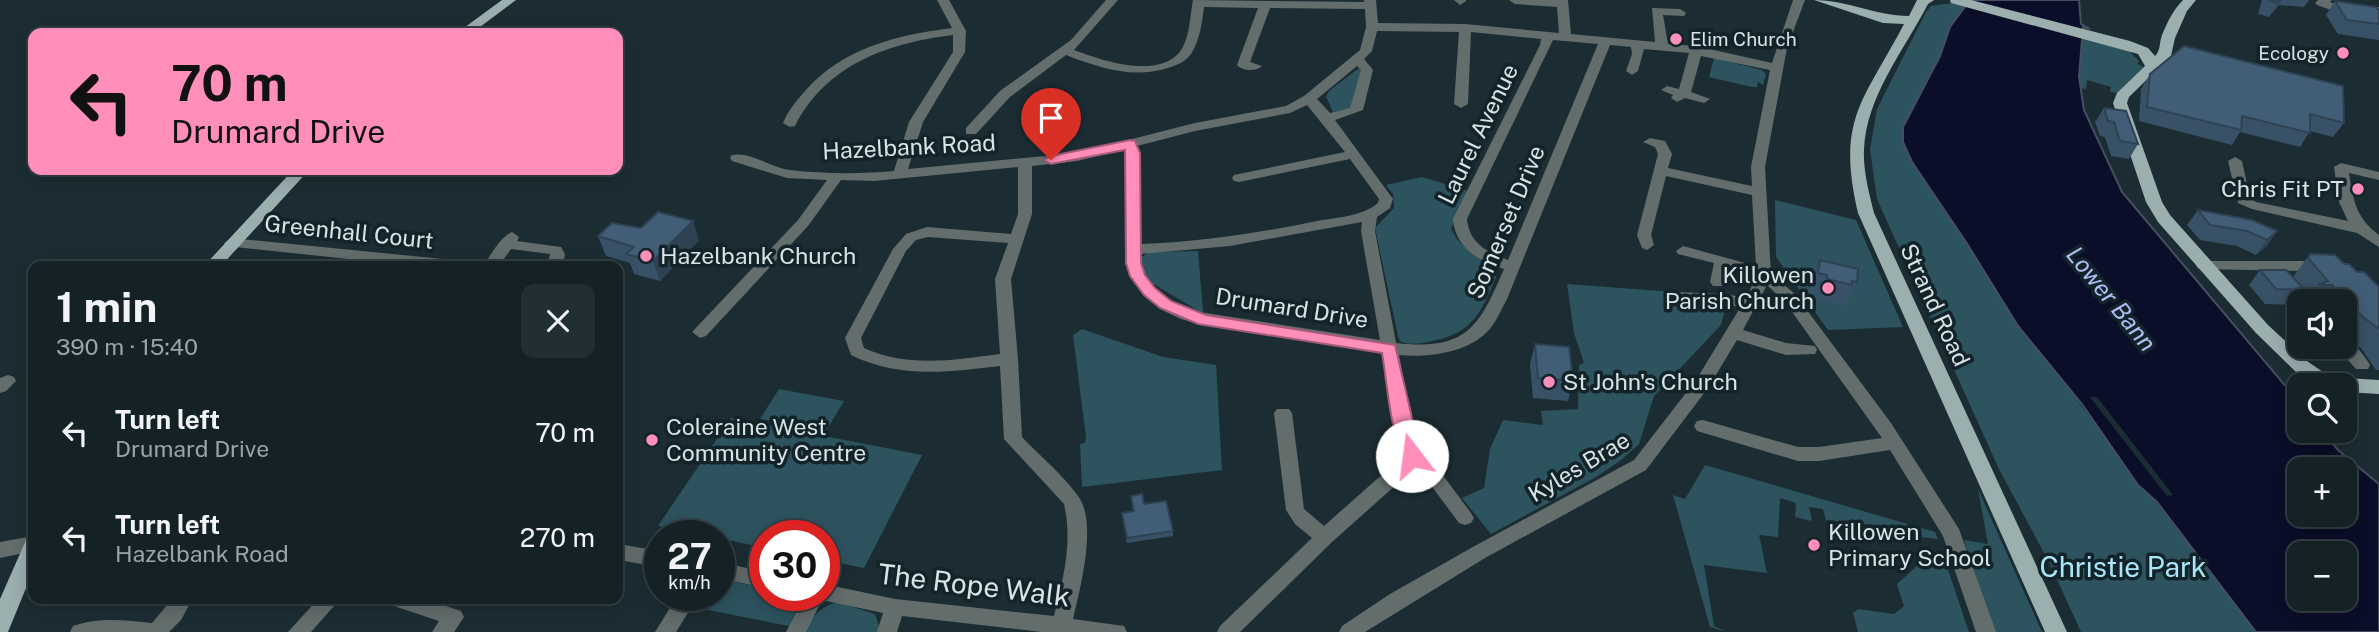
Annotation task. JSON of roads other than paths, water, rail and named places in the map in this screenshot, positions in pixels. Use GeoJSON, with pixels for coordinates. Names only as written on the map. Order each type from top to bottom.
{"type":"FeatureCollection","features":[{"type":"Feature","properties":{"kind":"main road"},"geometry":{"type":"LineString","coordinates":[[471,28],[510,0]]}},
{"type":"Feature","properties":{"kind":"main road"},"geometry":{"type":"LineString","coordinates":[[1820,0],[1888,20],[1914,20]]}},
{"type":"Feature","properties":{"kind":"main road","name":"Strand Road"},"geometry":{"type":"LineString","coordinates":[[1924,0],[1865,104],[1855,141],[1854,167],[1857,187],[1866,214],[2056,632]]}},
{"type":"Feature","properties":{"kind":"main road"},"geometry":{"type":"LineString","coordinates":[[1956,0],[2125,44],[2149,56],[2166,53],[2168,38],[2181,9],[2190,0]]}},
{"type":"Feature","properties":{"kind":"main road"},"geometry":{"type":"LineString","coordinates":[[1888,20],[1903,38]]}},
{"type":"Feature","properties":{"kind":"main road"},"geometry":{"type":"LineString","coordinates":[[2168,38],[2149,56],[2120,103],[2154,202],[2204,266],[2262,330],[2311,373]]}},
{"type":"Feature","properties":{"kind":"main road"},"geometry":{"type":"LineString","coordinates":[[216,261],[296,175]]}},
{"type":"Feature","properties":{"kind":"main road"},"geometry":{"type":"LineString","coordinates":[[2357,386],[2379,387]]}},
{"type":"Feature","properties":{"kind":"main road"},"geometry":{"type":"LineString","coordinates":[[0,625],[28,557]]}},
{"type":"Feature","properties":{"kind":"street"},"geometry":{"type":"LineString","coordinates":[[901,174],[916,122],[959,52],[962,42],[960,31],[943,0]]}},
{"type":"Feature","properties":{"kind":"street"},"geometry":{"type":"LineString","coordinates":[[971,131],[1005,94],[1066,51],[1112,0]]}},
{"type":"Feature","properties":{"kind":"street"},"geometry":{"type":"LineString","coordinates":[[1516,0],[1562,2],[1565,37]]}},
{"type":"Feature","properties":{"kind":"street"},"geometry":{"type":"LineString","coordinates":[[1763,273],[1758,167],[1784,37],[1799,3],[1820,0]]}},
{"type":"Feature","properties":{"kind":"street"},"geometry":{"type":"LineString","coordinates":[[2326,0],[2322,4],[2333,8],[2373,10],[2379,27]]}},
{"type":"Feature","properties":{"kind":"street"},"geometry":{"type":"LineString","coordinates":[[1066,51],[1124,69],[1141,70],[1160,67],[1184,55],[1191,40],[1198,1],[1264,4],[1370,3]]}},
{"type":"Feature","properties":{"kind":"street","name":"Hazelbank Road"},"geometry":{"type":"LineString","coordinates":[[737,158],[787,174],[836,177],[901,174],[1077,157],[1195,127],[1290,109],[1309,99],[1358,60],[1369,44],[1372,27],[1370,3]]}},
{"type":"Feature","properties":{"kind":"street"},"geometry":{"type":"LineString","coordinates":[[1256,66],[1243,65],[1263,14],[1264,4]]}},
{"type":"Feature","properties":{"kind":"street"},"geometry":{"type":"LineString","coordinates":[[1662,47],[1656,12],[1680,13]]}},
{"type":"Feature","properties":{"kind":"street"},"geometry":{"type":"LineString","coordinates":[[1372,27],[1465,28],[1637,44],[1696,50],[1778,68]]}},
{"type":"Feature","properties":{"kind":"street"},"geometry":{"type":"LineString","coordinates":[[1461,104],[1465,28]]}},
{"type":"Feature","properties":{"kind":"street"},"geometry":{"type":"LineString","coordinates":[[790,122],[818,83],[837,67],[863,53],[885,43],[912,36],[960,31]]}},
{"type":"Feature","properties":{"kind":"street","name":"Laurel Avenue"},"geometry":{"type":"LineString","coordinates":[[1511,266],[1478,252],[1463,239],[1459,229],[1460,219],[1546,45],[1547,36]]}},
{"type":"Feature","properties":{"kind":"street","name":"Somerset Drive"},"geometry":{"type":"LineString","coordinates":[[1390,349],[1423,350],[1456,344],[1481,330],[1499,299],[1606,41]]}},
{"type":"Feature","properties":{"kind":"street"},"geometry":{"type":"LineString","coordinates":[[1632,71],[1638,54],[1637,44]]}},
{"type":"Feature","properties":{"kind":"street"},"geometry":{"type":"LineString","coordinates":[[1696,50],[1675,94],[1704,99]]}},
{"type":"Feature","properties":{"kind":"street","name":"Hazelbank Road"},"geometry":{"type":"LineString","coordinates":[[1327,118],[1356,110],[1367,70],[1358,60]]}},
{"type":"Feature","properties":{"kind":"street"},"geometry":{"type":"LineString","coordinates":[[1309,99],[1327,118],[1385,199],[1385,205],[1370,218],[1368,231],[1390,349]]}},
{"type":"Feature","properties":{"kind":"street"},"geometry":{"type":"LineString","coordinates":[[1647,245],[1644,235],[1665,154],[1660,144],[1650,142]]}},
{"type":"Feature","properties":{"kind":"street","name":"Drumard Drive"},"geometry":{"type":"LineString","coordinates":[[1130,144],[1133,153],[1133,263],[1138,276],[1150,292],[1166,305],[1186,315],[1390,349],[1404,429],[1412,456]]}},
{"type":"Feature","properties":{"kind":"street"},"geometry":{"type":"LineString","coordinates":[[1239,178],[1354,154]]}},
{"type":"Feature","properties":{"kind":"street"},"geometry":{"type":"LineString","coordinates":[[2235,161],[2243,200],[2252,205],[2358,228],[2379,242]]}},
{"type":"Feature","properties":{"kind":"street"},"geometry":{"type":"LineString","coordinates":[[1025,163],[1024,214],[1003,279],[1013,439],[1072,501],[1076,517],[1077,559],[1062,624]]}},
{"type":"Feature","properties":{"kind":"street"},"geometry":{"type":"LineString","coordinates":[[2358,228],[2350,216],[2341,167],[2379,176]]}},
{"type":"Feature","properties":{"kind":"street"},"geometry":{"type":"LineString","coordinates":[[1661,171],[1759,192]]}},
{"type":"Feature","properties":{"kind":"street"},"geometry":{"type":"LineString","coordinates":[[700,332],[782,248],[836,177]]}},
{"type":"Feature","properties":{"kind":"street"},"geometry":{"type":"LineString","coordinates":[[1133,248],[1215,246],[1351,218],[1370,218]]}},
{"type":"Feature","properties":{"kind":"street"},"geometry":{"type":"LineString","coordinates":[[1010,359],[945,366],[912,366],[873,361],[857,351],[853,338],[861,318],[900,249],[911,237],[927,232],[1015,239]]}},
{"type":"Feature","properties":{"kind":"street"},"geometry":{"type":"LineString","coordinates":[[494,261],[509,240],[556,250],[556,261]]}},
{"type":"Feature","properties":{"kind":"street","name":"Greenhall Court"},"geometry":{"type":"LineString","coordinates":[[230,243],[360,261]]}},
{"type":"Feature","properties":{"kind":"street"},"geometry":{"type":"LineString","coordinates":[[1683,251],[1763,273],[1777,282],[1790,298],[1895,443],[1952,534],[1986,632]]}},
{"type":"Feature","properties":{"kind":"street"},"geometry":{"type":"LineString","coordinates":[[1718,282],[1721,261]]}},
{"type":"Feature","properties":{"kind":"street"},"geometry":{"type":"LineString","coordinates":[[2204,266],[2306,266]]}},
{"type":"Feature","properties":{"kind":"street"},"geometry":{"type":"LineString","coordinates":[[2269,266],[2285,284]]}},
{"type":"Feature","properties":{"kind":"street","name":"Kyles Brae"},"geometry":{"type":"LineString","coordinates":[[1349,632],[1397,600],[1478,553],[1640,465],[1677,419],[1734,333],[1753,300],[1763,273]]}},
{"type":"Feature","properties":{"kind":"street"},"geometry":{"type":"LineString","coordinates":[[1681,296],[1753,300],[1790,298]]}},
{"type":"Feature","properties":{"kind":"street"},"geometry":{"type":"LineString","coordinates":[[1734,333],[1786,349],[1809,350]]}},
{"type":"Feature","properties":{"kind":"street"},"geometry":{"type":"LineString","coordinates":[[2357,359],[2362,365]]}},
{"type":"Feature","properties":{"kind":"street"},"geometry":{"type":"LineString","coordinates":[[1283,413],[1295,510],[1301,519],[1325,537]]}},
{"type":"Feature","properties":{"kind":"street"},"geometry":{"type":"LineString","coordinates":[[1703,426],[1798,454],[1895,443]]}},
{"type":"Feature","properties":{"kind":"street"},"geometry":{"type":"LineString","coordinates":[[1227,632],[1325,537],[1410,462],[1412,456],[1430,471],[1465,518]]}},
{"type":"Feature","properties":{"kind":"street"},"geometry":{"type":"LineString","coordinates":[[0,551],[28,546]]}},
{"type":"Feature","properties":{"kind":"street"},"geometry":{"type":"LineString","coordinates":[[623,553],[644,556]]}},
{"type":"Feature","properties":{"kind":"street","name":"The Rope Walk"},"geometry":{"type":"LineString","coordinates":[[840,595],[895,607],[1117,632]]}},
{"type":"Feature","properties":{"kind":"street"},"geometry":{"type":"LineString","coordinates":[[80,632],[121,628],[154,632],[174,614],[180,604]]}},
{"type":"Feature","properties":{"kind":"street"},"geometry":{"type":"LineString","coordinates":[[298,632],[326,604]]}},
{"type":"Feature","properties":{"kind":"street"},"geometry":{"type":"LineString","coordinates":[[414,604],[454,617],[442,632]]}},
{"type":"Feature","properties":{"kind":"street"},"geometry":{"type":"LineString","coordinates":[[887,632],[895,607]]}},
{"type":"Feature","properties":{"kind":"street"},"geometry":{"type":"LineString","coordinates":[[665,632],[679,611]]}},
{"type":"Feature","properties":{"kind":"street"},"geometry":{"type":"LineString","coordinates":[[796,632],[807,611]]}},
{"type":"Feature","properties":{"kind":"water","name":"Lower Bann"},"geometry":{"type":"Polygon","coordinates":[[[1970,0],[2079,0],[2081,24],[2090,29],[2083,27],[2079,77],[2084,110],[2122,192],[2287,388],[2287,443],[2332,443],[2346,457],[2287,457],[2287,527],[2357,527],[2357,466],[2379,484],[2379,632],[2256,632],[2157,502],[2138,485],[2082,404],[2018,326],[1912,162],[1903,142],[1903,127],[1940,56],[1950,27],[1970,0]]]}},
{"type":"Feature","properties":{"kind":"place","name":"Elim Church"},"geometry":{"type":"Point","coordinates":[1676,39]}},
{"type":"Feature","properties":{"kind":"place","name":"Ecology"},"geometry":{"type":"Point","coordinates":[2343,53]}},
{"type":"Feature","properties":{"kind":"place","name":"Chris Fit PT"},"geometry":{"type":"Point","coordinates":[2358,189]}},
{"type":"Feature","properties":{"kind":"place","name":"Hazelbank Church"},"geometry":{"type":"Point","coordinates":[646,256]}},
{"type":"Feature","properties":{"kind":"place","name":"Killowen Parish Church"},"geometry":{"type":"Point","coordinates":[1828,288]}},
{"type":"Feature","properties":{"kind":"place","name":"St John's Church"},"geometry":{"type":"Point","coordinates":[1549,382]}},
{"type":"Feature","properties":{"kind":"place","name":"Coleraine West Community Centre"},"geometry":{"type":"Point","coordinates":[652,440]}},
{"type":"Feature","properties":{"kind":"place","name":"Killowen Primary School"},"geometry":{"type":"Point","coordinates":[1814,545]}},
{"type":"Feature","properties":{"kind":"park label","name":"Christie Park"},"geometry":{"type":"Point","coordinates":[2123,567]}}]}
